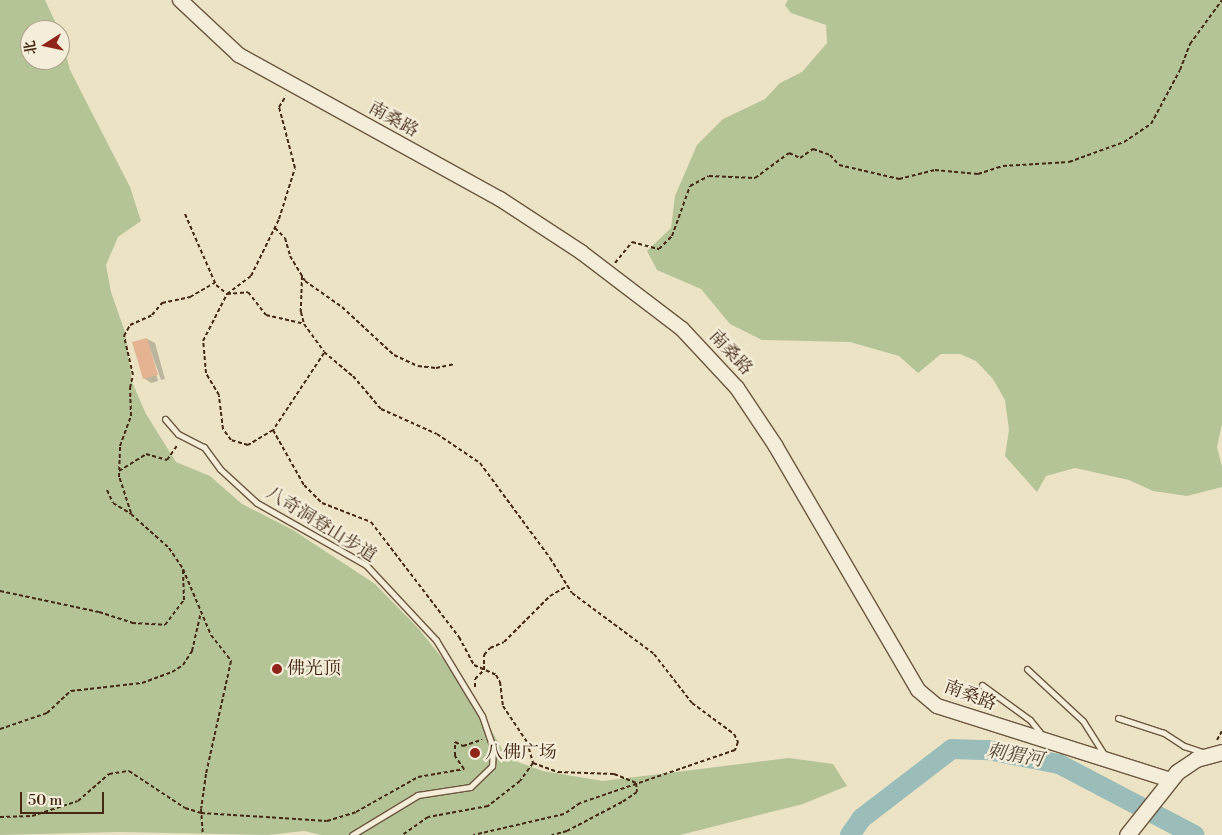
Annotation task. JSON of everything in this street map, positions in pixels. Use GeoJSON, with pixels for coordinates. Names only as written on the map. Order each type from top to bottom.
{"type":"FeatureCollection","features":[{"type":"Feature","properties":{"kind":"main road"},"geometry":{"type":"LineString","coordinates":[[1127,835],[1167,783],[1185,766],[1215,753]]}},
{"type":"Feature","properties":{"kind":"street","name":"南桑路"},"geometry":{"type":"LineString","coordinates":[[180,0],[239,55],[500,200],[608,273],[682,328],[737,388],[776,445],[918,690],[937,706],[1108,761],[1167,783]]}},
{"type":"Feature","properties":{"kind":"lane","name":"八奇洞登山步道"},"geometry":{"type":"LineString","coordinates":[[165,419],[183,436],[204,447],[220,469],[257,503],[366,565],[436,640],[473,701],[490,739],[492,766],[470,787],[418,795],[352,835]]}},
{"type":"Feature","properties":{"kind":"lane"},"geometry":{"type":"LineString","coordinates":[[1027,670],[1083,721],[1108,761]]}},
{"type":"Feature","properties":{"kind":"lane"},"geometry":{"type":"LineString","coordinates":[[982,685],[1030,720],[1046,742]]}},
{"type":"Feature","properties":{"kind":"lane"},"geometry":{"type":"LineString","coordinates":[[1118,718],[1164,733],[1184,746],[1215,753]]}},
{"type":"Feature","properties":{"kind":"path"},"geometry":{"type":"LineString","coordinates":[[608,273],[632,242],[658,249],[672,236],[690,186],[709,176],[755,178],[789,153],[800,158],[814,149],[830,155],[839,165],[898,179],[935,170],[978,174],[1003,166],[1069,162],[1124,142],[1151,124],[1180,70],[1190,44],[1222,0]]}},
{"type":"Feature","properties":{"kind":"path"},"geometry":{"type":"LineString","coordinates":[[273,430],[248,445],[231,440],[223,429],[219,395],[206,372],[203,341],[227,294],[251,276],[275,228],[295,168],[279,107],[292,86]]}},
{"type":"Feature","properties":{"kind":"path"},"geometry":{"type":"LineString","coordinates":[[185,214],[214,283],[227,294],[248,292],[266,315],[304,324]]}},
{"type":"Feature","properties":{"kind":"path"},"geometry":{"type":"LineString","coordinates":[[275,228],[285,238],[290,256],[302,276],[342,307],[394,355],[418,366],[436,368],[456,364]]}},
{"type":"Feature","properties":{"kind":"path"},"geometry":{"type":"LineString","coordinates":[[302,276],[304,324],[324,352],[353,376],[381,409],[437,434],[480,463],[550,558],[572,593],[654,654],[692,703],[734,734],[738,742],[735,750],[580,803],[564,814],[473,835]]}},
{"type":"Feature","properties":{"kind":"path"},"geometry":{"type":"LineString","coordinates":[[131,514],[122,493],[119,471],[120,446],[131,416],[130,388],[133,375],[124,336],[126,328],[152,315],[162,303],[190,297],[214,283]]}},
{"type":"Feature","properties":{"kind":"path"},"geometry":{"type":"LineString","coordinates":[[119,471],[146,454],[166,460],[183,436]]}},
{"type":"Feature","properties":{"kind":"path"},"geometry":{"type":"LineString","coordinates":[[108,490],[114,503],[131,514],[168,548],[183,568],[211,635],[231,661],[206,774],[201,814],[203,835]]}},
{"type":"Feature","properties":{"kind":"path"},"geometry":{"type":"LineString","coordinates":[[0,591],[99,612],[132,623],[165,624],[184,600],[183,568]]}},
{"type":"Feature","properties":{"kind":"path"},"geometry":{"type":"LineString","coordinates":[[473,701],[475,678],[484,670],[484,655],[490,648],[504,642],[550,596],[567,586]]}},
{"type":"Feature","properties":{"kind":"path"},"geometry":{"type":"LineString","coordinates":[[0,729],[47,713],[71,691],[142,684],[172,672],[183,665],[192,651],[202,611]]}},
{"type":"Feature","properties":{"kind":"path"},"geometry":{"type":"LineString","coordinates":[[0,817],[32,816],[78,802],[109,774],[129,771],[185,808],[201,814],[327,821],[356,812],[418,777],[464,769],[455,756],[455,742],[463,746],[472,741],[490,739]]}},
{"type":"Feature","properties":{"kind":"path"},"geometry":{"type":"LineString","coordinates":[[533,763],[558,772],[614,774],[636,783]]}},
{"type":"Feature","properties":{"kind":"path"},"geometry":{"type":"LineString","coordinates":[[552,835],[567,831],[622,802],[637,792],[636,783]]}},
{"type":"Feature","properties":{"kind":"green space"},"geometry":{"type":"Polygon","coordinates":[[[0,0],[45,0],[54,20],[20,20],[20,70],[70,70],[130,187],[141,221],[118,237],[106,265],[111,292],[125,332],[132,382],[146,414],[176,462],[210,476],[242,504],[293,530],[375,584],[418,628],[471,694],[507,758],[543,771],[603,781],[789,758],[833,764],[847,786],[803,804],[680,835],[321,835],[304,831],[268,835],[119,832],[0,835],[0,0]]]}},
{"type":"Feature","properties":{"kind":"green space"},"geometry":{"type":"Polygon","coordinates":[[[788,0],[1222,0],[1222,424],[1217,447],[1222,467],[1222,487],[1187,496],[1153,491],[1129,480],[1075,468],[1046,476],[1037,492],[1005,456],[1009,430],[1005,400],[993,379],[976,361],[960,354],[941,354],[918,373],[899,356],[850,342],[762,340],[730,324],[701,289],[657,270],[647,251],[671,228],[675,196],[697,145],[723,119],[765,99],[780,83],[802,72],[827,43],[826,25],[791,13],[785,5],[788,0]]]}},
{"type":"Feature","properties":{"kind":"building"},"geometry":{"type":"Polygon","coordinates":[[[147,338],[158,375],[143,379],[132,342],[147,338]]]}},
{"type":"Feature","properties":{"kind":"waterway","name":"刺猬河"},"geometry":{"type":"LineString","coordinates":[[850,835],[862,818],[952,749],[988,750],[1059,764],[1194,835]]}},
{"type":"Feature","properties":{"kind":"place","name":"佛光顶"},"geometry":{"type":"Point","coordinates":[277,669]}},
{"type":"Feature","properties":{"kind":"place","name":"八佛广场"},"geometry":{"type":"Point","coordinates":[475,753]}}]}
